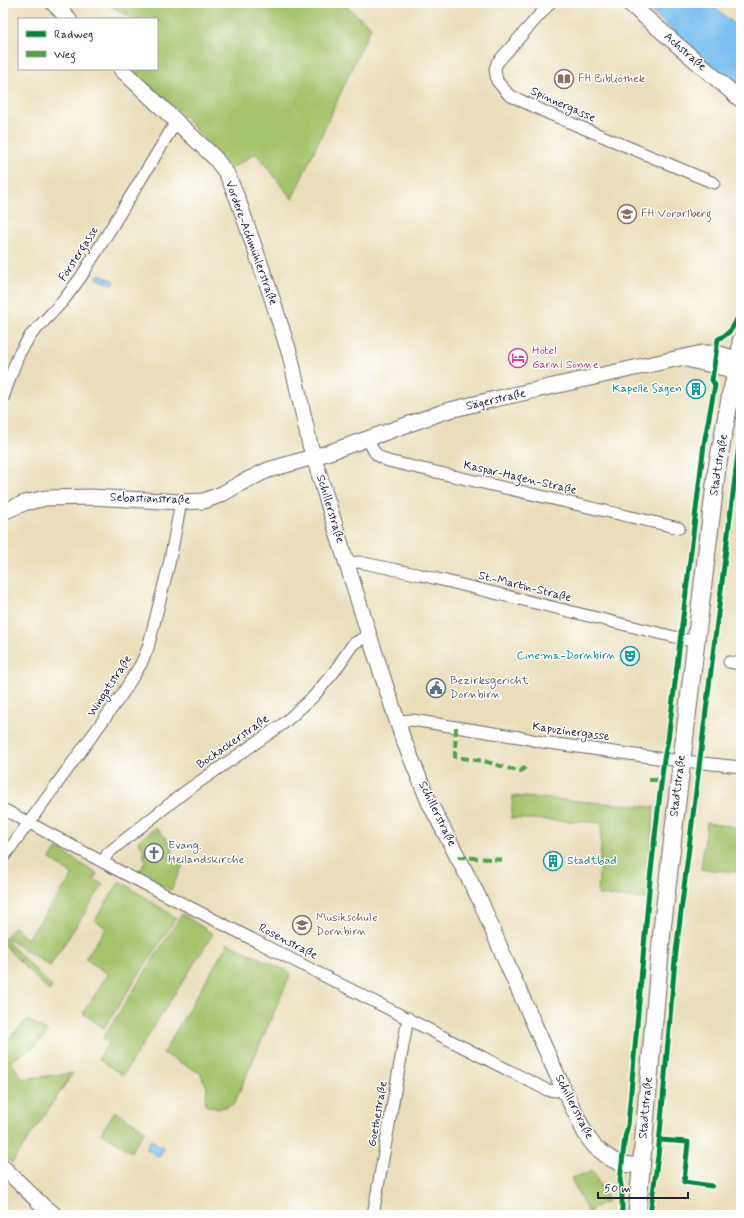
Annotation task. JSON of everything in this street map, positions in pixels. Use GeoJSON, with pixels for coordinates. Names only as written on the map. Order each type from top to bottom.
{"type":"FeatureCollection","features":[{"type":"Feature","properties":{"kind":"main road","name":"Stadtstraße"},"geometry":{"type":"LineString","coordinates":[[637,1215],[662,930],[681,760],[717,468],[739,363],[741,341]]}},
{"type":"Feature","properties":{"kind":"street"},"geometry":{"type":"LineString","coordinates":[[52,3],[68,18]]}},
{"type":"Feature","properties":{"kind":"street","name":"Spinnergasse"},"geometry":{"type":"LineString","coordinates":[[550,3],[497,63],[495,69],[497,81],[509,95],[552,115],[714,183]]}},
{"type":"Feature","properties":{"kind":"street","name":"Achstraße"},"geometry":{"type":"LineString","coordinates":[[629,3],[741,100]]}},
{"type":"Feature","properties":{"kind":"street","name":"Vordere-Achmühlerstraße"},"geometry":{"type":"LineString","coordinates":[[122,70],[215,158],[227,174],[238,200],[270,292],[290,356],[314,457]]}},
{"type":"Feature","properties":{"kind":"street","name":"Förstergasse"},"geometry":{"type":"LineString","coordinates":[[3,398],[19,354],[30,336],[63,300],[81,277],[176,122]]}},
{"type":"Feature","properties":{"kind":"street","name":"Sägerstraße"},"geometry":{"type":"LineString","coordinates":[[314,457],[446,411],[702,353],[709,352],[739,363]]}},
{"type":"Feature","properties":{"kind":"street","name":"Kaspar-Hagen-Straße"},"geometry":{"type":"LineString","coordinates":[[368,438],[373,451],[380,458],[388,461],[679,528]]}},
{"type":"Feature","properties":{"kind":"street","name":"Sebastianstraße"},"geometry":{"type":"LineString","coordinates":[[3,512],[36,500],[59,497],[90,497],[181,502],[204,501],[222,494],[268,470],[314,457]]}},
{"type":"Feature","properties":{"kind":"street","name":"Schillerstraße"},"geometry":{"type":"LineString","coordinates":[[314,457],[368,635],[402,736],[429,802],[480,900],[507,964],[586,1135],[595,1147],[611,1159],[622,1164],[642,1161]]}},
{"type":"Feature","properties":{"kind":"street","name":"Wingatstraße"},"geometry":{"type":"LineString","coordinates":[[3,858],[121,696],[141,664],[148,648],[170,560],[181,502]]}},
{"type":"Feature","properties":{"kind":"street","name":"St.-Martin-Straße"},"geometry":{"type":"LineString","coordinates":[[347,563],[359,562],[421,575],[686,640],[696,641]]}},
{"type":"Feature","properties":{"kind":"street","name":"Bockackerstraße"},"geometry":{"type":"LineString","coordinates":[[103,862],[108,853],[186,791],[283,724],[314,696],[334,672],[354,644],[368,635]]}},
{"type":"Feature","properties":{"kind":"street"},"geometry":{"type":"LineString","coordinates":[[729,662],[741,664]]}},
{"type":"Feature","properties":{"kind":"street","name":"Kapuzinergasse"},"geometry":{"type":"LineString","coordinates":[[398,721],[412,720],[542,742],[741,767]]}},
{"type":"Feature","properties":{"kind":"street","name":"Rosenstraße"},"geometry":{"type":"LineString","coordinates":[[3,809],[547,1090],[556,1091],[563,1088]]}},
{"type":"Feature","properties":{"kind":"street","name":"Goethestraße"},"geometry":{"type":"LineString","coordinates":[[373,1215],[408,1018]]}},
{"type":"Feature","properties":{"kind":"street"},"geometry":{"type":"LineString","coordinates":[[3,1167],[54,1215]]}},
{"type":"Feature","properties":{"kind":"green space"},"geometry":{"type":"Polygon","coordinates":[[[106,3],[342,3],[371,27],[292,199],[256,153],[231,169],[179,111],[129,70],[158,70],[158,18],[132,18],[106,3]]]}},
{"type":"Feature","properties":{"kind":"green space"},"geometry":{"type":"Polygon","coordinates":[[[513,796],[654,807],[647,899],[598,895],[602,823],[511,818],[513,796]]]}},
{"type":"Feature","properties":{"kind":"green space"},"geometry":{"type":"Polygon","coordinates":[[[707,823],[741,828],[741,872],[701,869],[707,823]]]}},
{"type":"Feature","properties":{"kind":"green space"},"geometry":{"type":"Polygon","coordinates":[[[154,829],[158,829],[169,843],[173,855],[172,859],[183,865],[171,890],[139,874],[146,859],[144,858],[144,850],[138,841],[154,829]]]}},
{"type":"Feature","properties":{"kind":"green space"},"geometry":{"type":"Polygon","coordinates":[[[57,848],[97,874],[94,879],[103,885],[50,966],[6,938],[14,926],[27,939],[73,875],[50,859],[57,848]]]}},
{"type":"Feature","properties":{"kind":"green space"},"geometry":{"type":"Polygon","coordinates":[[[120,881],[176,918],[104,1028],[83,1013],[108,974],[85,959],[106,928],[95,920],[120,881]]]}},
{"type":"Feature","properties":{"kind":"green space"},"geometry":{"type":"Polygon","coordinates":[[[182,914],[213,934],[123,1075],[98,1059],[109,1042],[103,1038],[182,914]]]}},
{"type":"Feature","properties":{"kind":"green space"},"geometry":{"type":"Polygon","coordinates":[[[3,937],[52,987],[49,991],[3,944],[3,937]]]}},
{"type":"Feature","properties":{"kind":"green space"},"geometry":{"type":"Polygon","coordinates":[[[228,943],[291,973],[234,1104],[218,1109],[205,1105],[207,1087],[200,1073],[163,1053],[228,943]]]}},
{"type":"Feature","properties":{"kind":"green space"},"geometry":{"type":"Polygon","coordinates":[[[27,1020],[48,1032],[35,1046],[10,1061],[23,1079],[73,1073],[12,1163],[3,1155],[3,1044],[27,1020]]]}},
{"type":"Feature","properties":{"kind":"green space"},"geometry":{"type":"Polygon","coordinates":[[[115,1111],[145,1130],[131,1152],[101,1133],[115,1111]]]}},
{"type":"Feature","properties":{"kind":"green space"},"geometry":{"type":"Polygon","coordinates":[[[592,1170],[608,1201],[591,1209],[592,1211],[588,1213],[571,1178],[588,1173],[592,1170]]]}},
{"type":"Feature","properties":{"kind":"water"},"geometry":{"type":"Polygon","coordinates":[[[642,3],[710,3],[741,30],[741,92],[642,3]]]}},
{"type":"Feature","properties":{"kind":"water"},"geometry":{"type":"Polygon","coordinates":[[[99,274],[115,281],[113,285],[97,278],[99,274]]]}},
{"type":"Feature","properties":{"kind":"water"},"geometry":{"type":"Polygon","coordinates":[[[151,1140],[164,1148],[159,1157],[146,1148],[151,1140]]]}},
{"type":"Feature","properties":{"kind":"marked path"},"geometry":{"type":"LineString","coordinates":[[456,727],[455,757],[484,761],[514,770],[521,771],[525,767]]}},
{"type":"Feature","properties":{"kind":"marked path"},"geometry":{"type":"LineString","coordinates":[[649,780],[657,780],[662,776]]}},
{"type":"Feature","properties":{"kind":"marked path"},"geometry":{"type":"LineString","coordinates":[[458,857],[506,860]]}},
{"type":"Feature","properties":{"kind":"cycle path"},"geometry":{"type":"LineString","coordinates":[[622,1215],[622,1191],[620,1180],[625,1137],[628,1125],[650,879],[704,444],[715,385],[712,380],[718,339],[730,331],[741,310]]}},
{"type":"Feature","properties":{"kind":"cycle path"},"geometry":{"type":"LineString","coordinates":[[650,1215],[658,1156],[675,960],[741,435]]}},
{"type":"Feature","properties":{"kind":"cycle path"},"geometry":{"type":"LineString","coordinates":[[660,1140],[688,1142],[684,1182],[712,1186]]}},
{"type":"Feature","properties":{"kind":"place","name":"FH Bibliothek"},"geometry":{"type":"Point","coordinates":[564,79]}},
{"type":"Feature","properties":{"kind":"place","name":"FH Vorarlberg"},"geometry":{"type":"Point","coordinates":[627,214]}},
{"type":"Feature","properties":{"kind":"place","name":"Hotel Garni Sonne"},"geometry":{"type":"Point","coordinates":[518,358]}},
{"type":"Feature","properties":{"kind":"place","name":"Kapelle Sägen"},"geometry":{"type":"Point","coordinates":[696,389]}},
{"type":"Feature","properties":{"kind":"place","name":"Cinema-Dornbirn"},"geometry":{"type":"Point","coordinates":[630,656]}},
{"type":"Feature","properties":{"kind":"place","name":"Bezirksgericht Dornbirn"},"geometry":{"type":"Point","coordinates":[436,688]}},
{"type":"Feature","properties":{"kind":"place","name":"Evang. Heilandskirche"},"geometry":{"type":"Point","coordinates":[154,853]}},
{"type":"Feature","properties":{"kind":"place","name":"Stadtbad"},"geometry":{"type":"Point","coordinates":[553,861]}},
{"type":"Feature","properties":{"kind":"place","name":"Musikschule Dornbirn"},"geometry":{"type":"Point","coordinates":[302,925]}}]}
